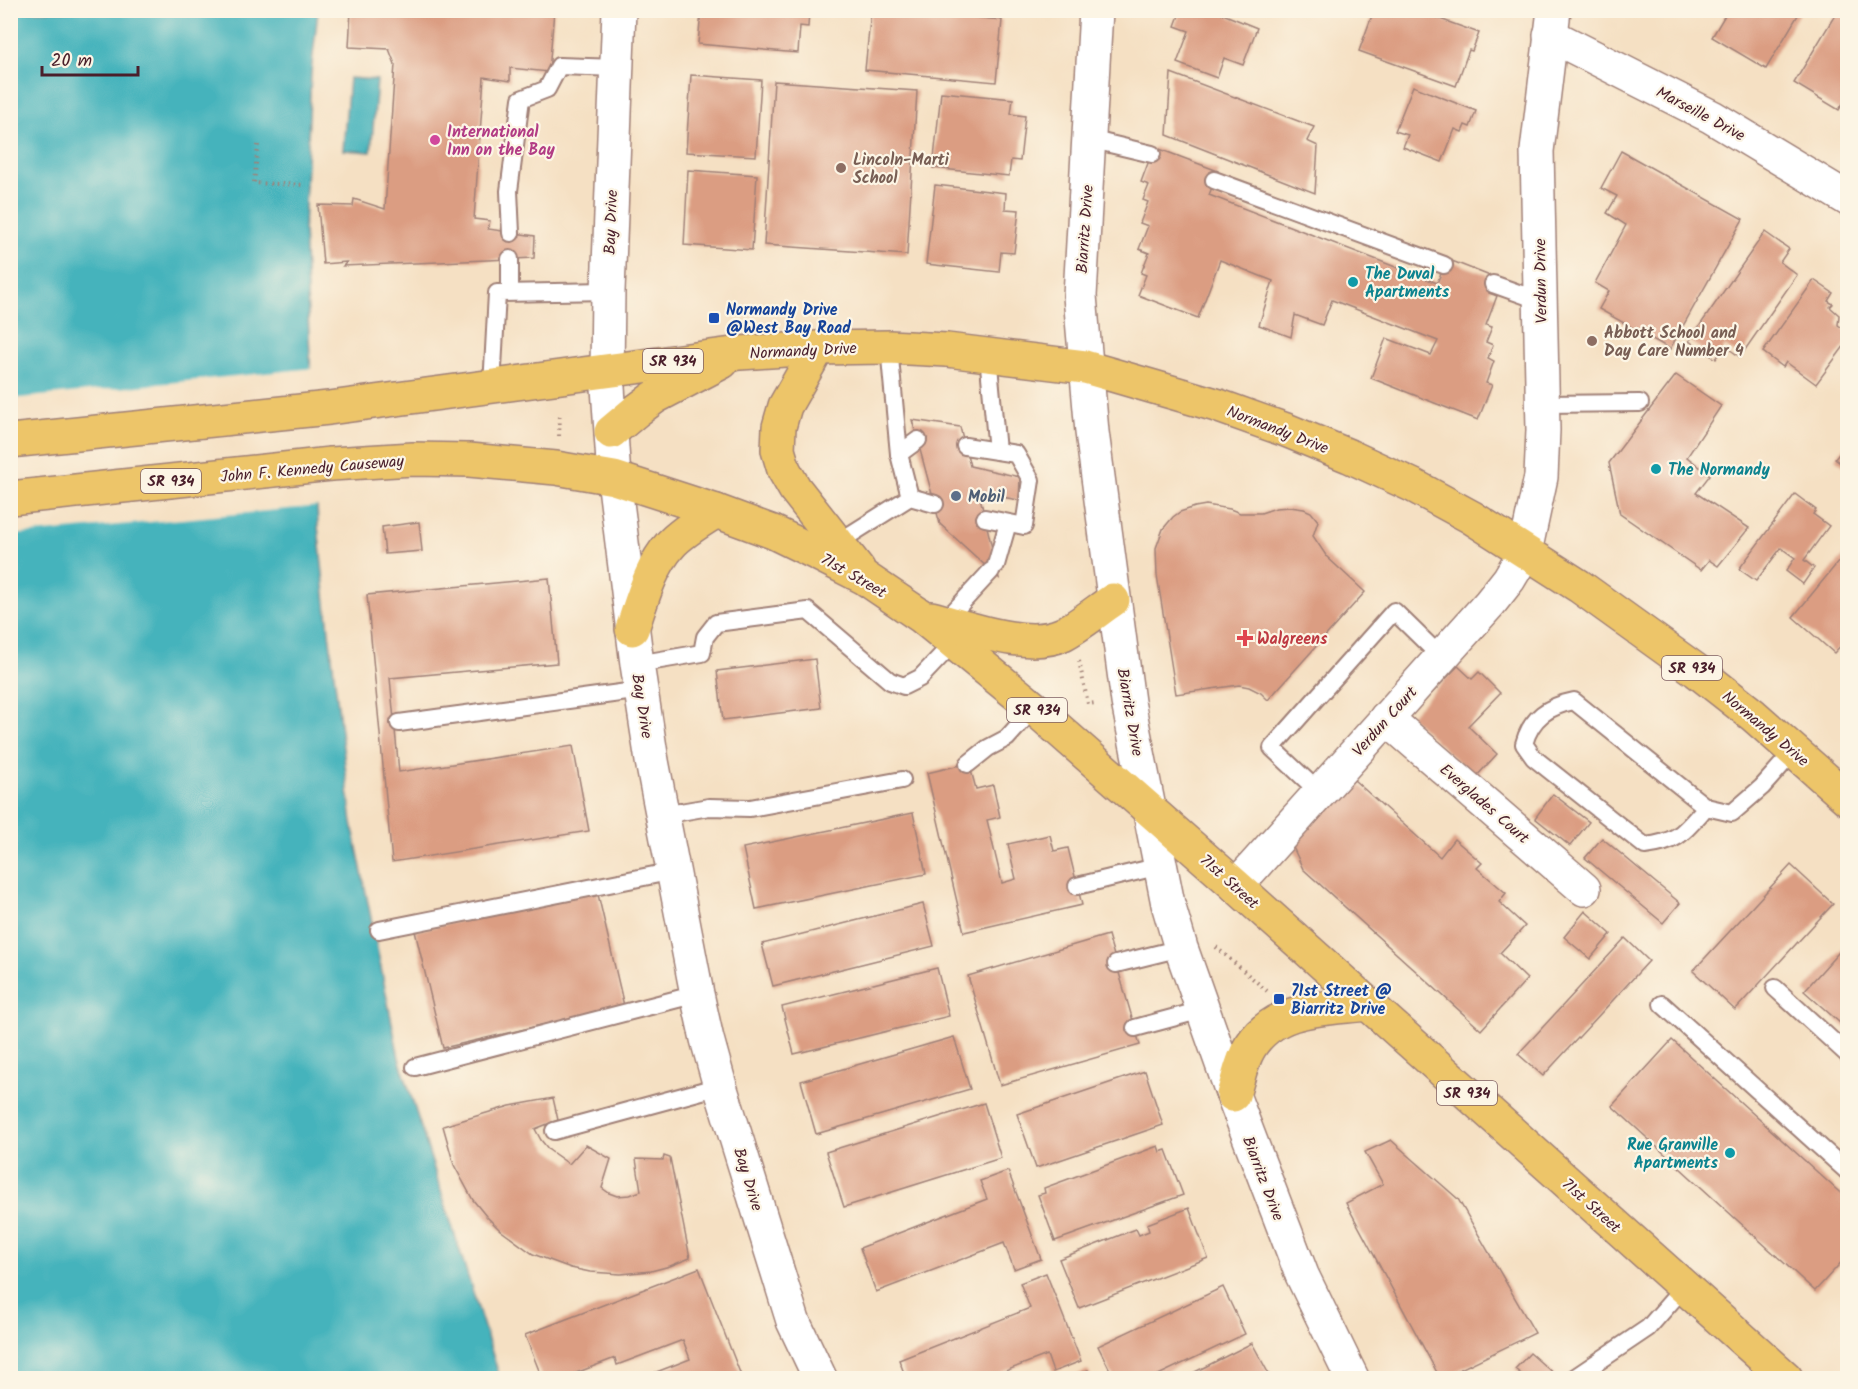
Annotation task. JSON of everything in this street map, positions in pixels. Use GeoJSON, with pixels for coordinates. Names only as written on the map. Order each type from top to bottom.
{"type":"FeatureCollection","features":[{"type":"Feature","properties":{"kind":"main road","name":"Normandy Drive"},"geometry":{"type":"LineString","coordinates":[[608,372],[740,353],[818,348],[889,347],[947,350],[1085,367],[1216,405],[1286,430],[1414,486],[1525,552],[1579,586],[1697,671],[1753,715],[1848,799]]}},
{"type":"Feature","properties":{"kind":"main road"},"geometry":{"type":"LineString","coordinates":[[818,348],[785,406],[779,428],[778,450],[784,470],[795,489],[865,578]]}},
{"type":"Feature","properties":{"kind":"main road"},"geometry":{"type":"LineString","coordinates":[[611,432],[655,397],[740,353]]}},
{"type":"Feature","properties":{"kind":"main road","name":"SR 934"},"geometry":{"type":"LineString","coordinates":[[10,441],[329,408],[608,372]]}},
{"type":"Feature","properties":{"kind":"main road","name":"John F. Kennedy Causeway"},"geometry":{"type":"LineString","coordinates":[[10,498],[331,464],[413,459],[470,460],[556,468],[614,478]]}},
{"type":"Feature","properties":{"kind":"main road","name":"71st Street"},"geometry":{"type":"LineString","coordinates":[[614,478],[773,532],[865,578],[940,626],[1149,808],[1786,1378]]}},
{"type":"Feature","properties":{"kind":"main road"},"geometry":{"type":"LineString","coordinates":[[632,629],[656,566],[664,553],[673,542],[716,512]]}},
{"type":"Feature","properties":{"kind":"main road"},"geometry":{"type":"LineString","coordinates":[[940,626],[1032,641],[1062,634],[1113,600]]}},
{"type":"Feature","properties":{"kind":"main road"},"geometry":{"type":"LineString","coordinates":[[1233,1095],[1250,1047],[1274,1023],[1293,1014],[1367,1004]]}},
{"type":"Feature","properties":{"kind":"street","name":"Bay Drive"},"geometry":{"type":"LineString","coordinates":[[619,10],[608,291],[608,372],[614,478],[639,677],[697,994],[720,1086],[793,1321],[820,1378]]}},
{"type":"Feature","properties":{"kind":"street","name":"Biarritz Drive"},"geometry":{"type":"LineString","coordinates":[[1096,10],[1080,296],[1085,367],[1113,600],[1128,702],[1167,904],[1197,945],[1202,1010],[1302,1275],[1352,1378]]}},
{"type":"Feature","properties":{"kind":"street","name":"Marseille Drive"},"geometry":{"type":"LineString","coordinates":[[1552,23],[1848,199]]}},
{"type":"Feature","properties":{"kind":"street","name":"Verdun Drive"},"geometry":{"type":"LineString","coordinates":[[1525,552],[1541,477],[1543,404],[1537,151],[1552,23]]}},
{"type":"Feature","properties":{"kind":"street","name":"Verdun Court"},"geometry":{"type":"LineString","coordinates":[[1236,886],[1491,603],[1525,552]]}},
{"type":"Feature","properties":{"kind":"street","name":"Everglades Court"},"geometry":{"type":"LineString","coordinates":[[1386,718],[1584,889]]}},
{"type":"Feature","properties":{"kind":"lane"},"geometry":{"type":"LineString","coordinates":[[511,233],[509,191],[521,99],[547,89],[559,66],[617,68]]}},
{"type":"Feature","properties":{"kind":"lane"},"geometry":{"type":"LineString","coordinates":[[1089,139],[1152,154]]}},
{"type":"Feature","properties":{"kind":"lane"},"geometry":{"type":"LineString","coordinates":[[1214,180],[1444,265]]}},
{"type":"Feature","properties":{"kind":"lane"},"geometry":{"type":"LineString","coordinates":[[510,259],[510,292]]}},
{"type":"Feature","properties":{"kind":"lane"},"geometry":{"type":"LineString","coordinates":[[1493,284],[1541,301]]}},
{"type":"Feature","properties":{"kind":"lane"},"geometry":{"type":"LineString","coordinates":[[492,387],[497,293],[608,291]]}},
{"type":"Feature","properties":{"kind":"lane"},"geometry":{"type":"LineString","coordinates":[[889,347],[900,454],[910,497]]}},
{"type":"Feature","properties":{"kind":"lane"},"geometry":{"type":"LineString","coordinates":[[988,355],[997,450]]}},
{"type":"Feature","properties":{"kind":"lane"},"geometry":{"type":"LineString","coordinates":[[1543,404],[1640,403]]}},
{"type":"Feature","properties":{"kind":"lane"},"geometry":{"type":"LineString","coordinates":[[900,454],[918,440]]}},
{"type":"Feature","properties":{"kind":"lane"},"geometry":{"type":"LineString","coordinates":[[965,446],[1016,454],[1031,480],[1024,526],[985,518]]}},
{"type":"Feature","properties":{"kind":"lane"},"geometry":{"type":"LineString","coordinates":[[837,543],[910,497],[935,504]]}},
{"type":"Feature","properties":{"kind":"lane"},"geometry":{"type":"LineString","coordinates":[[399,723],[639,677],[702,653],[705,637],[716,623],[808,611],[890,681],[904,686],[920,678],[940,626],[993,568],[1008,523]]}},
{"type":"Feature","properties":{"kind":"lane"},"geometry":{"type":"LineString","coordinates":[[1320,793],[1272,748],[1394,611],[1441,657]]}},
{"type":"Feature","properties":{"kind":"lane"},"geometry":{"type":"LineString","coordinates":[[1706,807],[1681,836],[1662,844],[1645,846],[1534,758],[1524,744],[1527,732],[1546,709],[1574,701],[1706,807],[1732,813],[1762,787],[1794,751]]}},
{"type":"Feature","properties":{"kind":"lane"},"geometry":{"type":"LineString","coordinates":[[968,764],[988,748],[1007,738],[1034,708]]}},
{"type":"Feature","properties":{"kind":"lane"},"geometry":{"type":"LineString","coordinates":[[663,815],[709,807],[750,808],[902,780]]}},
{"type":"Feature","properties":{"kind":"lane"},"geometry":{"type":"LineString","coordinates":[[1077,886],[1160,866]]}},
{"type":"Feature","properties":{"kind":"lane"},"geometry":{"type":"LineString","coordinates":[[379,930],[674,871]]}},
{"type":"Feature","properties":{"kind":"lane"},"geometry":{"type":"LineString","coordinates":[[1116,964],[1197,945]]}},
{"type":"Feature","properties":{"kind":"lane"},"geometry":{"type":"LineString","coordinates":[[1775,988],[1848,1055]]}},
{"type":"Feature","properties":{"kind":"lane"},"geometry":{"type":"LineString","coordinates":[[415,1067],[697,994]]}},
{"type":"Feature","properties":{"kind":"lane"},"geometry":{"type":"LineString","coordinates":[[1662,1004],[1848,1172]]}},
{"type":"Feature","properties":{"kind":"lane"},"geometry":{"type":"LineString","coordinates":[[1135,1028],[1202,1010]]}},
{"type":"Feature","properties":{"kind":"lane"},"geometry":{"type":"LineString","coordinates":[[554,1131],[720,1086]]}},
{"type":"Feature","properties":{"kind":"lane"},"geometry":{"type":"LineString","coordinates":[[1574,1378],[1648,1328],[1684,1287]]}},
{"type":"Feature","properties":{"kind":"path"},"geometry":{"type":"LineString","coordinates":[[258,145],[255,183],[305,185]]}},
{"type":"Feature","properties":{"kind":"path"},"geometry":{"type":"LineString","coordinates":[[558,443],[560,416]]}},
{"type":"Feature","properties":{"kind":"path"},"geometry":{"type":"LineString","coordinates":[[1078,653],[1088,704],[1095,703]]}},
{"type":"Feature","properties":{"kind":"path"},"geometry":{"type":"LineString","coordinates":[[1197,945],[1273,996]]}},
{"type":"Feature","properties":{"kind":"water"},"geometry":{"type":"Polygon","coordinates":[[[10,11],[318,11],[311,73],[304,229],[318,526],[352,823],[399,1058],[500,1378],[11,1378],[10,11]]]}},
{"type":"Feature","properties":{"kind":"water"},"geometry":{"type":"Polygon","coordinates":[[[349,78],[377,80],[371,152],[343,150],[349,78]]]}},
{"type":"Feature","properties":{"kind":"pier"},"geometry":{"type":"Polygon","coordinates":[[[314,368],[320,506],[11,535],[11,399],[314,368]]]}},
{"type":"Feature","properties":{"kind":"building","name":"International Inn on the Bay"},"geometry":{"type":"Polygon","coordinates":[[[351,10],[554,10],[549,72],[510,68],[510,81],[484,77],[474,219],[490,221],[488,229],[535,236],[534,258],[343,266],[347,262],[323,264],[318,205],[353,206],[354,199],[385,209],[395,64],[389,49],[349,47],[351,10]]]}},
{"type":"Feature","properties":{"kind":"building"},"geometry":{"type":"Polygon","coordinates":[[[717,10],[809,10],[808,27],[800,26],[798,53],[698,44],[701,12],[717,14],[717,10]]]}},
{"type":"Feature","properties":{"kind":"building"},"geometry":{"type":"Polygon","coordinates":[[[871,10],[900,10],[1002,20],[996,82],[865,70],[871,10]]]}},
{"type":"Feature","properties":{"kind":"building"},"geometry":{"type":"Polygon","coordinates":[[[1181,10],[1213,10],[1257,28],[1243,65],[1224,58],[1217,78],[1177,63],[1189,31],[1175,26],[1181,10]]]}},
{"type":"Feature","properties":{"kind":"building"},"geometry":{"type":"Polygon","coordinates":[[[1374,10],[1415,10],[1479,33],[1472,51],[1469,50],[1456,86],[1359,51],[1374,10]]]}},
{"type":"Feature","properties":{"kind":"building"},"geometry":{"type":"Polygon","coordinates":[[[1728,10],[1801,10],[1766,69],[1712,37],[1728,10]]]}},
{"type":"Feature","properties":{"kind":"building"},"geometry":{"type":"Polygon","coordinates":[[[1838,10],[1848,10],[1848,95],[1839,110],[1794,83],[1838,10]]]}},
{"type":"Feature","properties":{"kind":"building"},"geometry":{"type":"Polygon","coordinates":[[[1171,73],[1314,127],[1307,141],[1318,146],[1315,193],[1167,135],[1171,73]]]}},
{"type":"Feature","properties":{"kind":"building"},"geometry":{"type":"Polygon","coordinates":[[[691,75],[761,80],[756,156],[686,152],[691,75]]]}},
{"type":"Feature","properties":{"kind":"building","name":"Lincoln-Marti School"},"geometry":{"type":"Polygon","coordinates":[[[774,81],[917,91],[907,255],[764,245],[774,81]]]}},
{"type":"Feature","properties":{"kind":"building"},"geometry":{"type":"Polygon","coordinates":[[[1413,86],[1476,111],[1470,127],[1465,125],[1462,132],[1455,129],[1442,162],[1403,147],[1408,135],[1395,131],[1413,86]]]}},
{"type":"Feature","properties":{"kind":"building"},"geometry":{"type":"Polygon","coordinates":[[[941,92],[1013,99],[1011,114],[1025,116],[1020,161],[1011,160],[1009,176],[933,168],[941,92]]]}},
{"type":"Feature","properties":{"kind":"building","name":"The Duval Apartments"},"geometry":{"type":"Polygon","coordinates":[[[1154,147],[1218,171],[1209,195],[1437,283],[1447,259],[1495,278],[1489,293],[1497,296],[1486,325],[1492,327],[1486,342],[1493,345],[1488,358],[1494,361],[1486,383],[1492,385],[1478,420],[1371,378],[1386,338],[1431,355],[1438,341],[1332,300],[1322,325],[1295,315],[1291,337],[1259,325],[1273,281],[1220,260],[1198,318],[1138,295],[1146,275],[1141,273],[1149,253],[1139,249],[1148,226],[1140,223],[1148,202],[1143,200],[1149,185],[1141,182],[1154,147]]]}},
{"type":"Feature","properties":{"kind":"building"},"geometry":{"type":"Polygon","coordinates":[[[1621,151],[1743,219],[1670,349],[1599,309],[1609,291],[1595,283],[1626,225],[1607,213],[1617,196],[1601,188],[1621,151]]]}},
{"type":"Feature","properties":{"kind":"building"},"geometry":{"type":"Polygon","coordinates":[[[688,170],[757,175],[752,250],[684,245],[688,170]]]}},
{"type":"Feature","properties":{"kind":"building"},"geometry":{"type":"Polygon","coordinates":[[[935,185],[1006,193],[1005,209],[1019,210],[1014,253],[1001,252],[999,272],[926,264],[935,185]]]}},
{"type":"Feature","properties":{"kind":"building"},"geometry":{"type":"Polygon","coordinates":[[[1765,232],[1789,249],[1780,262],[1797,275],[1740,357],[1725,346],[1716,359],[1689,341],[1765,232]]]}},
{"type":"Feature","properties":{"kind":"building"},"geometry":{"type":"Polygon","coordinates":[[[1814,280],[1833,293],[1828,301],[1833,304],[1830,307],[1839,315],[1838,325],[1848,332],[1848,341],[1816,384],[1786,362],[1783,367],[1763,352],[1814,280]]]}},
{"type":"Feature","properties":{"kind":"building","name":"The Normandy"},"geometry":{"type":"Polygon","coordinates":[[[1676,375],[1721,406],[1687,457],[1710,475],[1696,493],[1749,528],[1718,566],[1709,560],[1701,570],[1620,514],[1609,463],[1676,375]]]}},
{"type":"Feature","properties":{"kind":"building","name":"Mobil"},"geometry":{"type":"Polygon","coordinates":[[[912,420],[960,427],[970,466],[1020,477],[1019,500],[979,493],[999,578],[940,524],[912,420]]]}},
{"type":"Feature","properties":{"kind":"building"},"geometry":{"type":"Polygon","coordinates":[[[1848,442],[1848,469],[1835,459],[1848,442]]]}},
{"type":"Feature","properties":{"kind":"building"},"geometry":{"type":"Polygon","coordinates":[[[1795,494],[1816,510],[1813,514],[1829,526],[1804,560],[1814,568],[1803,584],[1786,571],[1795,558],[1781,548],[1756,581],[1739,569],[1795,494]]]}},
{"type":"Feature","properties":{"kind":"building","name":"Walgreens"},"geometry":{"type":"Polygon","coordinates":[[[1206,505],[1240,513],[1261,513],[1276,508],[1290,507],[1311,512],[1318,521],[1313,536],[1327,557],[1365,592],[1268,700],[1261,693],[1239,685],[1176,694],[1157,575],[1156,548],[1163,529],[1173,517],[1180,512],[1206,505]]]}},
{"type":"Feature","properties":{"kind":"building"},"geometry":{"type":"Polygon","coordinates":[[[419,522],[422,551],[385,554],[382,527],[419,522]]]}},
{"type":"Feature","properties":{"kind":"building"},"geometry":{"type":"Polygon","coordinates":[[[1848,550],[1848,638],[1834,653],[1793,617],[1848,550]]]}},
{"type":"Feature","properties":{"kind":"building"},"geometry":{"type":"Polygon","coordinates":[[[549,578],[557,663],[390,678],[399,772],[573,746],[589,831],[392,862],[367,595],[549,578]]]}},
{"type":"Feature","properties":{"kind":"building"},"geometry":{"type":"Polygon","coordinates":[[[815,659],[821,708],[723,720],[717,671],[815,659]]]}},
{"type":"Feature","properties":{"kind":"building"},"geometry":{"type":"Polygon","coordinates":[[[1458,666],[1472,679],[1479,672],[1500,693],[1468,726],[1497,754],[1475,778],[1410,716],[1458,666]]]}},
{"type":"Feature","properties":{"kind":"building"},"geometry":{"type":"Polygon","coordinates":[[[969,763],[976,789],[993,785],[1000,817],[987,820],[1002,883],[1016,879],[1008,844],[1050,835],[1054,851],[1068,848],[1082,905],[964,932],[927,773],[969,763]]]}},
{"type":"Feature","properties":{"kind":"building"},"geometry":{"type":"Polygon","coordinates":[[[1354,780],[1440,857],[1454,839],[1482,863],[1477,868],[1506,893],[1499,902],[1525,926],[1500,953],[1527,979],[1481,1030],[1303,869],[1292,845],[1354,780]]]}},
{"type":"Feature","properties":{"kind":"building"},"geometry":{"type":"Polygon","coordinates":[[[1553,794],[1589,822],[1570,846],[1535,818],[1553,794]]]}},
{"type":"Feature","properties":{"kind":"building"},"geometry":{"type":"Polygon","coordinates":[[[913,813],[926,874],[756,909],[743,848],[913,813]]]}},
{"type":"Feature","properties":{"kind":"building"},"geometry":{"type":"Polygon","coordinates":[[[1602,838],[1680,903],[1663,923],[1585,858],[1602,838]]]}},
{"type":"Feature","properties":{"kind":"building"},"geometry":{"type":"Polygon","coordinates":[[[1791,865],[1833,904],[1735,1010],[1693,971],[1791,865]]]}},
{"type":"Feature","properties":{"kind":"building"},"geometry":{"type":"Polygon","coordinates":[[[597,890],[624,1006],[443,1048],[415,931],[597,890]]]}},
{"type":"Feature","properties":{"kind":"building"},"geometry":{"type":"Polygon","coordinates":[[[923,904],[934,946],[773,986],[762,944],[923,904]]]}},
{"type":"Feature","properties":{"kind":"building"},"geometry":{"type":"Polygon","coordinates":[[[1585,911],[1611,934],[1590,959],[1564,937],[1585,911]]]}},
{"type":"Feature","properties":{"kind":"building"},"geometry":{"type":"Polygon","coordinates":[[[1108,935],[1140,1045],[1000,1085],[968,976],[1108,935]]]}},
{"type":"Feature","properties":{"kind":"building"},"geometry":{"type":"Polygon","coordinates":[[[1625,938],[1649,961],[1543,1076],[1518,1054],[1625,938]]]}},
{"type":"Feature","properties":{"kind":"building"},"geometry":{"type":"Polygon","coordinates":[[[1848,942],[1848,1030],[1804,991],[1848,942]]]}},
{"type":"Feature","properties":{"kind":"building"},"geometry":{"type":"Polygon","coordinates":[[[937,968],[949,1016],[794,1054],[782,1007],[937,968]]]}},
{"type":"Feature","properties":{"kind":"building"},"geometry":{"type":"Polygon","coordinates":[[[954,1037],[970,1089],[816,1134],[801,1081],[954,1037]]]}},
{"type":"Feature","properties":{"kind":"building","name":"Rue Granville Apartments"},"geometry":{"type":"Polygon","coordinates":[[[1672,1040],[1848,1200],[1848,1255],[1815,1291],[1612,1106],[1672,1040]]]}},
{"type":"Feature","properties":{"kind":"building"},"geometry":{"type":"Polygon","coordinates":[[[1145,1071],[1163,1125],[1036,1168],[1017,1114],[1145,1071]]]}},
{"type":"Feature","properties":{"kind":"building"},"geometry":{"type":"Polygon","coordinates":[[[553,1098],[558,1120],[535,1129],[541,1140],[549,1150],[569,1164],[586,1145],[611,1159],[602,1188],[609,1193],[617,1196],[641,1191],[636,1159],[663,1160],[664,1156],[670,1158],[690,1258],[651,1271],[621,1274],[590,1272],[571,1268],[533,1254],[500,1230],[486,1216],[473,1200],[454,1165],[443,1126],[510,1106],[553,1098]]]}},
{"type":"Feature","properties":{"kind":"building"},"geometry":{"type":"Polygon","coordinates":[[[984,1103],[1001,1158],[844,1207],[826,1152],[984,1103]]]}},
{"type":"Feature","properties":{"kind":"building"},"geometry":{"type":"Polygon","coordinates":[[[1391,1140],[1458,1199],[1535,1333],[1442,1378],[1346,1203],[1383,1184],[1365,1152],[1391,1140]]]}},
{"type":"Feature","properties":{"kind":"building"},"geometry":{"type":"Polygon","coordinates":[[[1158,1146],[1160,1152],[1166,1150],[1183,1195],[1055,1241],[1038,1195],[1045,1193],[1044,1188],[1158,1146]]]}},
{"type":"Feature","properties":{"kind":"building"},"geometry":{"type":"Polygon","coordinates":[[[1008,1171],[1041,1259],[1014,1269],[1004,1243],[876,1292],[860,1248],[987,1199],[980,1181],[1008,1171]]]}},
{"type":"Feature","properties":{"kind":"building"},"geometry":{"type":"Polygon","coordinates":[[[1189,1208],[1208,1258],[1079,1308],[1059,1259],[1136,1229],[1139,1235],[1149,1231],[1147,1224],[1189,1208]]]}},
{"type":"Feature","properties":{"kind":"building"},"geometry":{"type":"Polygon","coordinates":[[[699,1268],[742,1378],[641,1378],[690,1359],[683,1340],[617,1365],[615,1358],[563,1378],[542,1378],[525,1335],[699,1268]]]}},
{"type":"Feature","properties":{"kind":"building"},"geometry":{"type":"Polygon","coordinates":[[[1046,1273],[1081,1361],[1053,1372],[1047,1355],[987,1378],[906,1378],[899,1360],[1030,1308],[1020,1283],[1046,1273]]]}},
{"type":"Feature","properties":{"kind":"building"},"geometry":{"type":"Polygon","coordinates":[[[1223,1287],[1245,1334],[1152,1378],[1114,1378],[1098,1346],[1223,1287]]]}},
{"type":"Feature","properties":{"kind":"building"},"geometry":{"type":"Polygon","coordinates":[[[1252,1343],[1271,1378],[1183,1378],[1252,1343]]]}},
{"type":"Feature","properties":{"kind":"building"},"geometry":{"type":"Polygon","coordinates":[[[1530,1353],[1555,1375],[1552,1378],[1526,1378],[1515,1369],[1530,1353]]]}},
{"type":"Feature","properties":{"kind":"building"},"geometry":{"type":"Polygon","coordinates":[[[1088,1370],[1092,1378],[1068,1378],[1088,1370]]]}},
{"type":"Feature","properties":{"kind":"place","name":"International Inn on the Bay"},"geometry":{"type":"Point","coordinates":[435,140]}},
{"type":"Feature","properties":{"kind":"place","name":"Lincoln-Marti School"},"geometry":{"type":"Point","coordinates":[841,168]}},
{"type":"Feature","properties":{"kind":"place","name":"The Duval Apartments"},"geometry":{"type":"Point","coordinates":[1353,282]}},
{"type":"Feature","properties":{"kind":"place","name":"Normandy Drive @West Bay Road"},"geometry":{"type":"Point","coordinates":[714,318]}},
{"type":"Feature","properties":{"kind":"place","name":"Abbott School and Day Care Number 4"},"geometry":{"type":"Point","coordinates":[1592,341]}},
{"type":"Feature","properties":{"kind":"place","name":"The Normandy"},"geometry":{"type":"Point","coordinates":[1656,469]}},
{"type":"Feature","properties":{"kind":"place","name":"Mobil"},"geometry":{"type":"Point","coordinates":[956,496]}},
{"type":"Feature","properties":{"kind":"place","name":"Walgreens"},"geometry":{"type":"Point","coordinates":[1245,638]}},
{"type":"Feature","properties":{"kind":"place","name":"71st Street @ Biarritz Drive"},"geometry":{"type":"Point","coordinates":[1279,999]}},
{"type":"Feature","properties":{"kind":"place","name":"Rue Granville Apartments"},"geometry":{"type":"Point","coordinates":[1730,1153]}}]}
